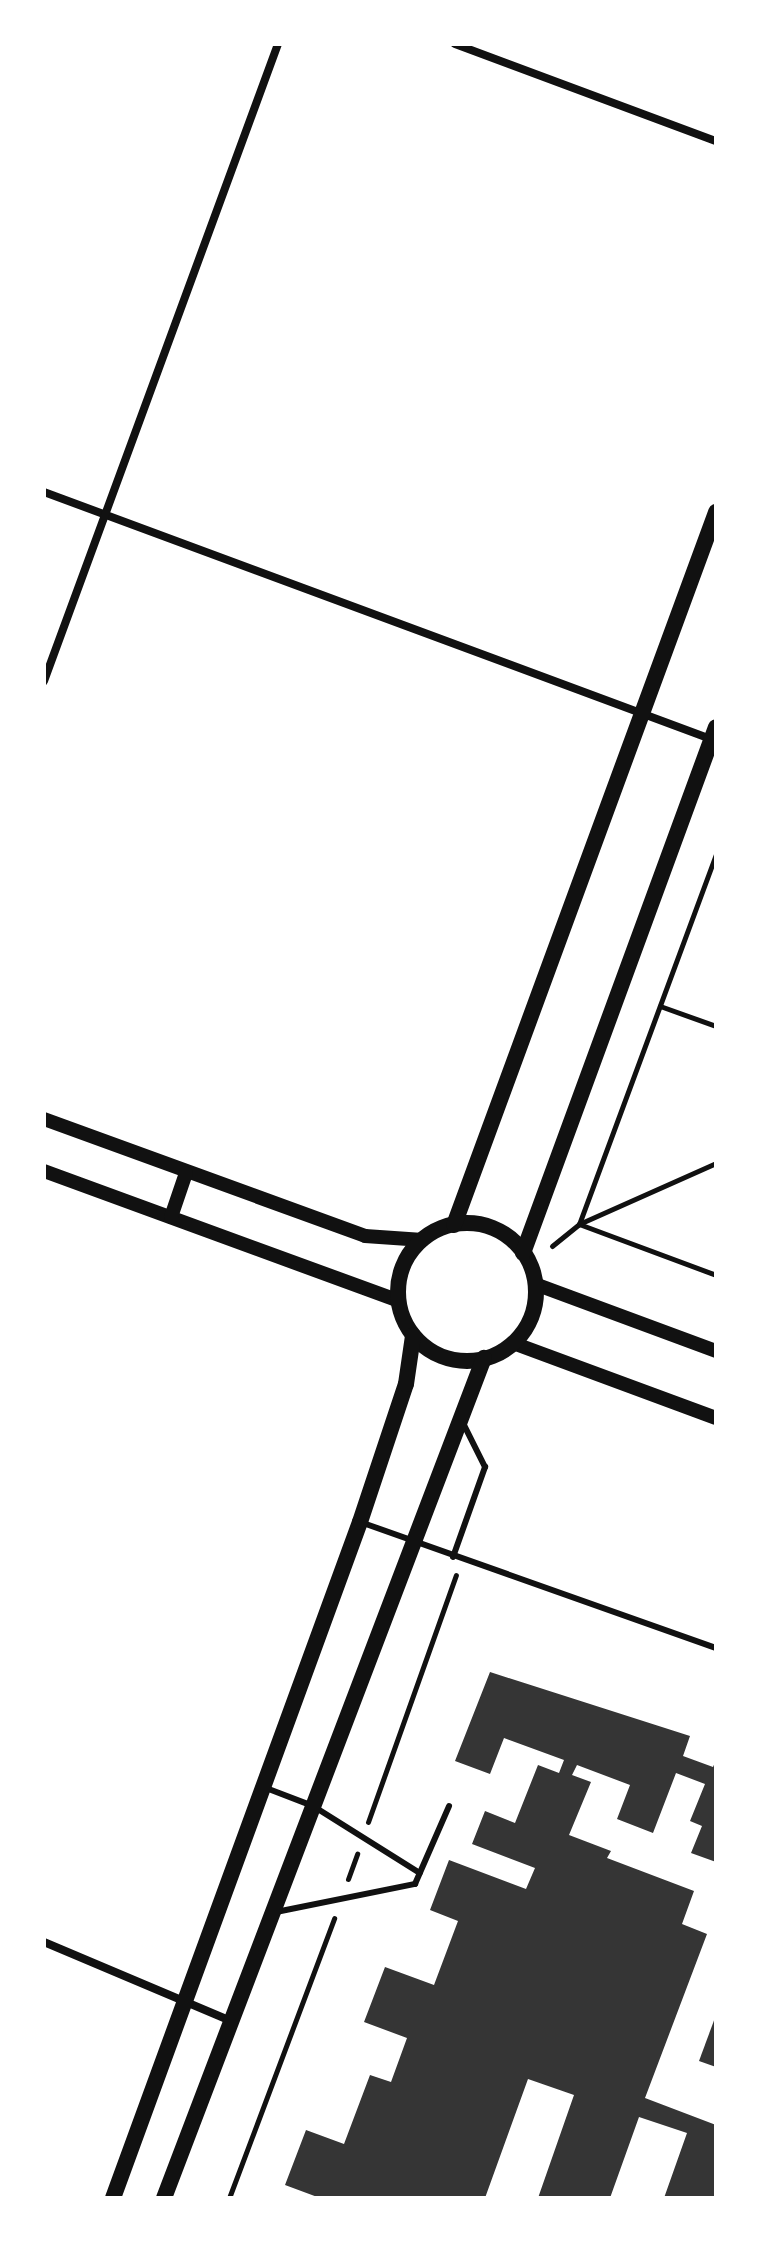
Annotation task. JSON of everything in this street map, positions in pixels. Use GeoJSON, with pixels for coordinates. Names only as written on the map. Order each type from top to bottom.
{"type":"FeatureCollection","features":[{"type":"Feature","properties":{"kind":"main road"},"geometry":{"type":"LineString","coordinates":[[454,1225],[716,512]]}},
{"type":"Feature","properties":{"kind":"main road"},"geometry":{"type":"LineString","coordinates":[[526,1259],[714,736]]}},
{"type":"Feature","properties":{"kind":"main road"},"geometry":{"type":"LineString","coordinates":[[113,2198],[360,1522],[406,1384],[413,1336],[399,1301],[401,1272],[423,1240],[454,1225],[491,1228],[526,1259],[535,1284],[529,1324],[513,1343],[484,1358],[448,1359],[413,1336]]}},
{"type":"Feature","properties":{"kind":"main road"},"geometry":{"type":"LineString","coordinates":[[164,2198],[484,1358]]}},
{"type":"Feature","properties":{"kind":"street"},"geometry":{"type":"LineString","coordinates":[[44,681],[278,44]]}},
{"type":"Feature","properties":{"kind":"street"},"geometry":{"type":"LineString","coordinates":[[455,44],[716,141]]}},
{"type":"Feature","properties":{"kind":"street"},"geometry":{"type":"LineString","coordinates":[[44,492],[642,714],[714,736]]}},
{"type":"Feature","properties":{"kind":"street"},"geometry":{"type":"LineString","coordinates":[[44,1119],[365,1236],[423,1240]]}},
{"type":"Feature","properties":{"kind":"street"},"geometry":{"type":"LineString","coordinates":[[44,1171],[399,1301]]}},
{"type":"Feature","properties":{"kind":"street"},"geometry":{"type":"LineString","coordinates":[[171,1217],[186,1173]]}},
{"type":"Feature","properties":{"kind":"street"},"geometry":{"type":"LineString","coordinates":[[535,1284],[716,1351]]}},
{"type":"Feature","properties":{"kind":"street"},"geometry":{"type":"LineString","coordinates":[[513,1343],[716,1418]]}},
{"type":"Feature","properties":{"kind":"street"},"geometry":{"type":"LineString","coordinates":[[44,1942],[186,1999],[231,2021]]}},
{"type":"Feature","properties":{"kind":"lane"},"geometry":{"type":"LineString","coordinates":[[453,1557],[485,1467],[461,1419]]}},
{"type":"Feature","properties":{"kind":"lane"},"geometry":{"type":"LineString","coordinates":[[360,1522],[716,1648]]}},
{"type":"Feature","properties":{"kind":"lane"},"geometry":{"type":"LineString","coordinates":[[264,1788],[313,1806],[420,1873]]}},
{"type":"Feature","properties":{"kind":"lane"},"geometry":{"type":"LineString","coordinates":[[273,1913],[415,1884],[449,1806]]}},
{"type":"Feature","properties":{"kind":"path"},"geometry":{"type":"LineString","coordinates":[[579,1224],[716,854]]}},
{"type":"Feature","properties":{"kind":"path"},"geometry":{"type":"LineString","coordinates":[[660,1006],[716,1026]]}},
{"type":"Feature","properties":{"kind":"path"},"geometry":{"type":"LineString","coordinates":[[526,1259],[579,1224],[716,1163]]}},
{"type":"Feature","properties":{"kind":"path"},"geometry":{"type":"LineString","coordinates":[[579,1224],[716,1275]]}},
{"type":"Feature","properties":{"kind":"building"},"geometry":{"type":"Polygon","coordinates":[[[490,1672],[690,1736],[683,1756],[713,1767],[716,1760],[716,1862],[691,1853],[702,1826],[690,1821],[705,1784],[676,1773],[653,1833],[617,1819],[630,1785],[577,1765],[572,1775],[591,1782],[569,1835],[611,1851],[607,1858],[694,1891],[682,1924],[707,1934],[645,2098],[716,2125],[716,2198],[664,2198],[687,2133],[639,2117],[610,2198],[538,2198],[574,2095],[528,2079],[485,2198],[320,2198],[285,2185],[306,2130],[344,2144],[370,2075],[391,2082],[407,2038],[364,2022],[385,1967],[434,1985],[458,1921],[430,1910],[449,1860],[526,1889],[535,1868],[472,1844],[485,1811],[515,1823],[538,1765],[559,1773],[564,1760],[504,1738],[490,1774],[455,1761],[490,1672]]]}},
{"type":"Feature","properties":{"kind":"building"},"geometry":{"type":"Polygon","coordinates":[[[716,2015],[716,2067],[699,2061],[716,2015]]]}}]}
